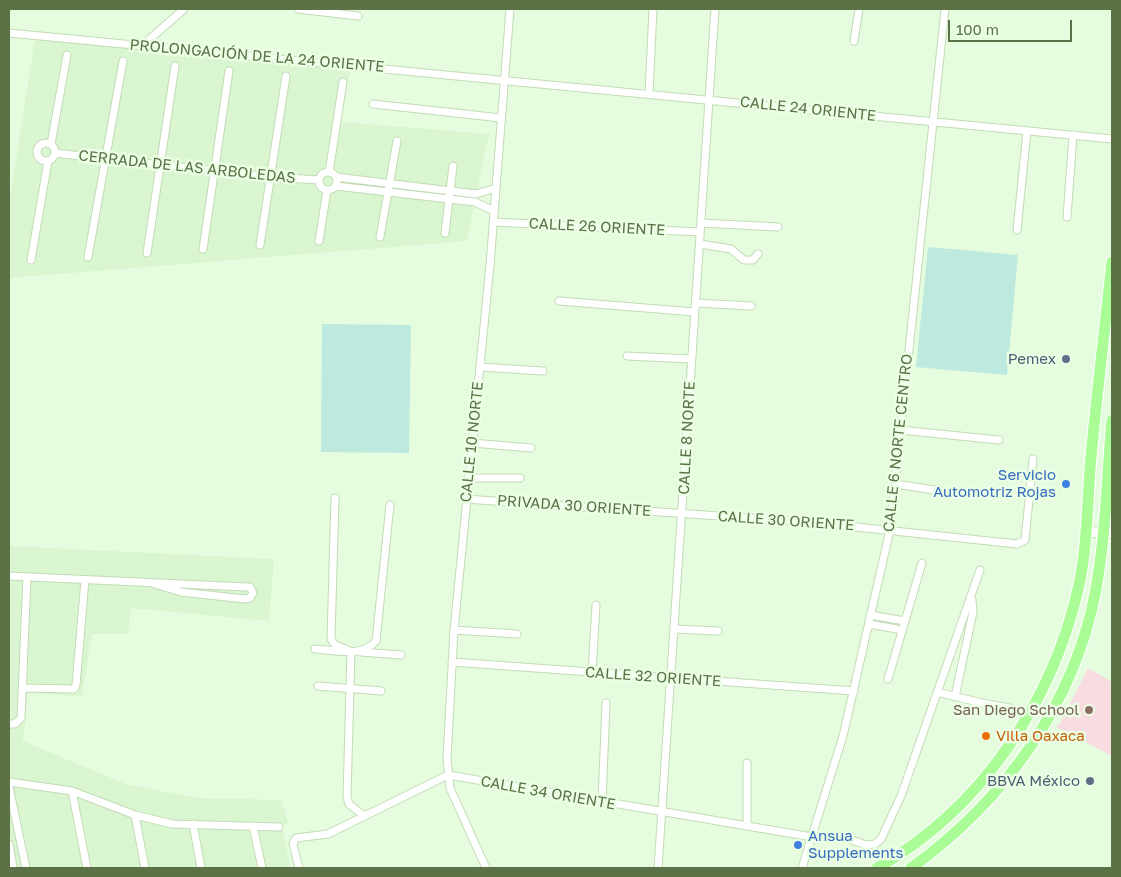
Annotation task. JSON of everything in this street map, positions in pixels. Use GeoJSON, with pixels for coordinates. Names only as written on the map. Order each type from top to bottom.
{"type":"FeatureCollection","features":[{"type":"Feature","properties":{"kind":"main road"},"geometry":{"type":"LineString","coordinates":[[876,868],[904,853],[945,820],[1002,756],[1031,712],[1063,645],[1079,585],[1087,532],[1091,459],[1112,262]]}},
{"type":"Feature","properties":{"kind":"main road"},"geometry":{"type":"LineString","coordinates":[[911,868],[956,833],[984,806],[1015,769],[1040,734],[1058,702],[1078,654],[1096,590],[1108,533],[1112,420]]}},
{"type":"Feature","properties":{"kind":"street"},"geometry":{"type":"LineString","coordinates":[[144,45],[184,9]]}},
{"type":"Feature","properties":{"kind":"street"},"geometry":{"type":"LineString","coordinates":[[298,9],[358,16]]}},
{"type":"Feature","properties":{"kind":"street","name":"CALLE 10 NORTE"},"geometry":{"type":"LineString","coordinates":[[486,868],[450,788],[448,775],[454,630],[465,499],[480,367],[494,212],[510,9]]}},
{"type":"Feature","properties":{"kind":"street"},"geometry":{"type":"LineString","coordinates":[[649,93],[653,9]]}},
{"type":"Feature","properties":{"kind":"street","name":"CALLE 8 NORTE"},"geometry":{"type":"LineString","coordinates":[[658,868],[683,514],[691,359],[715,9]]}},
{"type":"Feature","properties":{"kind":"street"},"geometry":{"type":"LineString","coordinates":[[854,41],[859,9]]}},
{"type":"Feature","properties":{"kind":"street","name":"CALLE 6 NORTE CENTRO"},"geometry":{"type":"LineString","coordinates":[[802,868],[844,736],[890,530],[945,9]]}},
{"type":"Feature","properties":{"kind":"street","name":"PROLONGACIÓN DE LA 24 ORIENTE"},"geometry":{"type":"LineString","coordinates":[[9,33],[504,79]]}},
{"type":"Feature","properties":{"kind":"street"},"geometry":{"type":"LineString","coordinates":[[31,260],[48,161],[55,153],[51,144],[67,55]]}},
{"type":"Feature","properties":{"kind":"street"},"geometry":{"type":"LineString","coordinates":[[88,257],[123,61]]}},
{"type":"Feature","properties":{"kind":"street"},"geometry":{"type":"LineString","coordinates":[[147,253],[174,66]]}},
{"type":"Feature","properties":{"kind":"street"},"geometry":{"type":"LineString","coordinates":[[203,249],[229,71]]}},
{"type":"Feature","properties":{"kind":"street"},"geometry":{"type":"LineString","coordinates":[[260,245],[286,76]]}},
{"type":"Feature","properties":{"kind":"street","name":"CALLE 24 ORIENTE"},"geometry":{"type":"LineString","coordinates":[[504,79],[1112,139]]}},
{"type":"Feature","properties":{"kind":"street"},"geometry":{"type":"LineString","coordinates":[[329,172],[344,82]]}},
{"type":"Feature","properties":{"kind":"street"},"geometry":{"type":"LineString","coordinates":[[373,104],[501,118]]}},
{"type":"Feature","properties":{"kind":"street"},"geometry":{"type":"LineString","coordinates":[[1017,230],[1027,131]]}},
{"type":"Feature","properties":{"kind":"street"},"geometry":{"type":"LineString","coordinates":[[1067,216],[1073,135]]}},
{"type":"Feature","properties":{"kind":"street"},"geometry":{"type":"LineString","coordinates":[[380,237],[397,141]]}},
{"type":"Feature","properties":{"kind":"street"},"geometry":{"type":"LineString","coordinates":[[48,161],[39,158],[37,153],[41,144],[51,144]]}},
{"type":"Feature","properties":{"kind":"street","name":"CERRADA DE LAS ARBOLEDAS"},"geometry":{"type":"LineString","coordinates":[[55,153],[159,166],[320,180]]}},
{"type":"Feature","properties":{"kind":"street"},"geometry":{"type":"LineString","coordinates":[[444,233],[453,166]]}},
{"type":"Feature","properties":{"kind":"street"},"geometry":{"type":"LineString","coordinates":[[329,172],[336,177],[476,194],[496,188]]}},
{"type":"Feature","properties":{"kind":"street"},"geometry":{"type":"LineString","coordinates":[[327,190],[320,184],[320,180],[321,176],[329,172]]}},
{"type":"Feature","properties":{"kind":"street"},"geometry":{"type":"LineString","coordinates":[[336,177],[336,186]]}},
{"type":"Feature","properties":{"kind":"street"},"geometry":{"type":"LineString","coordinates":[[327,190],[336,186],[475,202],[494,212]]}},
{"type":"Feature","properties":{"kind":"street"},"geometry":{"type":"LineString","coordinates":[[319,241],[327,190]]}},
{"type":"Feature","properties":{"kind":"street","name":"CALLE 26 ORIENTE"},"geometry":{"type":"LineString","coordinates":[[493,222],[700,232]]}},
{"type":"Feature","properties":{"kind":"street"},"geometry":{"type":"LineString","coordinates":[[701,223],[778,227]]}},
{"type":"Feature","properties":{"kind":"street"},"geometry":{"type":"LineString","coordinates":[[700,244],[731,249],[744,260],[753,260],[758,254]]}},
{"type":"Feature","properties":{"kind":"street"},"geometry":{"type":"LineString","coordinates":[[559,301],[695,312]]}},
{"type":"Feature","properties":{"kind":"street"},"geometry":{"type":"LineString","coordinates":[[696,303],[752,306]]}},
{"type":"Feature","properties":{"kind":"street"},"geometry":{"type":"LineString","coordinates":[[627,356],[691,359]]}},
{"type":"Feature","properties":{"kind":"street"},"geometry":{"type":"LineString","coordinates":[[480,367],[543,371]]}},
{"type":"Feature","properties":{"kind":"street"},"geometry":{"type":"LineString","coordinates":[[900,430],[1000,440]]}},
{"type":"Feature","properties":{"kind":"street"},"geometry":{"type":"LineString","coordinates":[[472,444],[531,448]]}},
{"type":"Feature","properties":{"kind":"street"},"geometry":{"type":"LineString","coordinates":[[890,530],[1022,543],[1025,540],[1033,458]]}},
{"type":"Feature","properties":{"kind":"street"},"geometry":{"type":"LineString","coordinates":[[468,478],[520,478]]}},
{"type":"Feature","properties":{"kind":"street"},"geometry":{"type":"LineString","coordinates":[[895,484],[941,490]]}},
{"type":"Feature","properties":{"kind":"street"},"geometry":{"type":"LineString","coordinates":[[335,498],[331,639],[335,645],[354,652],[372,646],[376,641],[390,504]]}},
{"type":"Feature","properties":{"kind":"street","name":"PRIVADA 30 ORIENTE"},"geometry":{"type":"LineString","coordinates":[[465,499],[683,514]]}},
{"type":"Feature","properties":{"kind":"street","name":"CALLE 30 ORIENTE"},"geometry":{"type":"LineString","coordinates":[[683,514],[890,530]]}},
{"type":"Feature","properties":{"kind":"street"},"geometry":{"type":"LineString","coordinates":[[1087,532],[1108,533]]}},
{"type":"Feature","properties":{"kind":"street"},"geometry":{"type":"LineString","coordinates":[[888,679],[922,563]]}},
{"type":"Feature","properties":{"kind":"street"},"geometry":{"type":"LineString","coordinates":[[838,835],[866,845],[875,844],[881,838],[901,796],[955,637],[965,610],[972,599],[980,570]]}},
{"type":"Feature","properties":{"kind":"street"},"geometry":{"type":"LineString","coordinates":[[9,576],[246,586],[253,593],[250,598],[245,599],[181,592],[151,583]]}},
{"type":"Feature","properties":{"kind":"street"},"geometry":{"type":"LineString","coordinates":[[9,724],[15,724],[21,718],[27,577]]}},
{"type":"Feature","properties":{"kind":"street"},"geometry":{"type":"LineString","coordinates":[[22,688],[74,689],[76,685],[85,580]]}},
{"type":"Feature","properties":{"kind":"street"},"geometry":{"type":"LineString","coordinates":[[955,697],[973,612],[972,599]]}},
{"type":"Feature","properties":{"kind":"street"},"geometry":{"type":"LineString","coordinates":[[592,672],[596,605]]}},
{"type":"Feature","properties":{"kind":"street"},"geometry":{"type":"LineString","coordinates":[[870,615],[905,621]]}},
{"type":"Feature","properties":{"kind":"street"},"geometry":{"type":"LineString","coordinates":[[869,624],[902,630]]}},
{"type":"Feature","properties":{"kind":"street"},"geometry":{"type":"LineString","coordinates":[[674,629],[718,631]]}},
{"type":"Feature","properties":{"kind":"street"},"geometry":{"type":"LineString","coordinates":[[454,630],[517,634]]}},
{"type":"Feature","properties":{"kind":"street"},"geometry":{"type":"LineString","coordinates":[[955,637],[967,641]]}},
{"type":"Feature","properties":{"kind":"street"},"geometry":{"type":"LineString","coordinates":[[315,649],[401,655]]}},
{"type":"Feature","properties":{"kind":"street"},"geometry":{"type":"LineString","coordinates":[[354,652],[350,689],[347,797],[349,804],[364,816]]}},
{"type":"Feature","properties":{"kind":"street","name":"CALLE 32 ORIENTE"},"geometry":{"type":"LineString","coordinates":[[452,662],[854,691]]}},
{"type":"Feature","properties":{"kind":"street"},"geometry":{"type":"LineString","coordinates":[[318,686],[380,691]]}},
{"type":"Feature","properties":{"kind":"street"},"geometry":{"type":"LineString","coordinates":[[937,692],[1031,712]]}},
{"type":"Feature","properties":{"kind":"street"},"geometry":{"type":"LineString","coordinates":[[602,802],[606,703]]}},
{"type":"Feature","properties":{"kind":"street"},"geometry":{"type":"LineString","coordinates":[[747,763],[747,825]]}},
{"type":"Feature","properties":{"kind":"street"},"geometry":{"type":"LineString","coordinates":[[299,868],[293,844],[296,838],[328,834],[448,775]]}},
{"type":"Feature","properties":{"kind":"street","name":"CALLE 34 ORIENTE"},"geometry":{"type":"LineString","coordinates":[[448,775],[812,837]]}},
{"type":"Feature","properties":{"kind":"street"},"geometry":{"type":"LineString","coordinates":[[9,782],[72,791],[135,815],[172,824],[279,827]]}},
{"type":"Feature","properties":{"kind":"street"},"geometry":{"type":"LineString","coordinates":[[9,787],[26,868]]}},
{"type":"Feature","properties":{"kind":"street"},"geometry":{"type":"LineString","coordinates":[[72,791],[87,868]]}},
{"type":"Feature","properties":{"kind":"street"},"geometry":{"type":"LineString","coordinates":[[135,815],[145,868]]}},
{"type":"Feature","properties":{"kind":"street"},"geometry":{"type":"LineString","coordinates":[[193,824],[202,868]]}},
{"type":"Feature","properties":{"kind":"street"},"geometry":{"type":"LineString","coordinates":[[253,826],[262,868]]}},
{"type":"Feature","properties":{"kind":"street"},"geometry":{"type":"LineString","coordinates":[[9,844],[13,868]]}},
{"type":"Feature","properties":{"kind":"shaded area"},"geometry":{"type":"Polygon","coordinates":[[[35,38],[351,67],[340,122],[489,134],[467,241],[9,278],[9,206],[35,38]]]}},
{"type":"Feature","properties":{"kind":"shaded area"},"geometry":{"type":"Polygon","coordinates":[[[928,247],[1018,255],[1007,375],[916,367],[928,247]]]}},
{"type":"Feature","properties":{"kind":"shaded area"},"geometry":{"type":"Polygon","coordinates":[[[322,324],[411,325],[409,453],[321,452],[322,324]]]}},
{"type":"Feature","properties":{"kind":"shaded area"},"geometry":{"type":"Polygon","coordinates":[[[9,546],[274,559],[269,621],[131,608],[128,634],[92,634],[82,696],[28,693],[23,741],[128,785],[200,798],[281,800],[288,823],[282,826],[291,868],[9,868],[9,546]]]}},
{"type":"Feature","properties":{"kind":"shaded area","name":"San Diego School"},"geometry":{"type":"Polygon","coordinates":[[[1088,668],[1112,682],[1112,756],[1056,727],[1060,723],[1088,668]]]}},
{"type":"Feature","properties":{"kind":"place","name":"Pemex"},"geometry":{"type":"Point","coordinates":[1066,359]}},
{"type":"Feature","properties":{"kind":"place","name":"Servicio Automotriz Rojas"},"geometry":{"type":"Point","coordinates":[1066,484]}},
{"type":"Feature","properties":{"kind":"place","name":"San Diego School"},"geometry":{"type":"Point","coordinates":[1089,710]}},
{"type":"Feature","properties":{"kind":"place","name":"Villa Oaxaca"},"geometry":{"type":"Point","coordinates":[986,736]}},
{"type":"Feature","properties":{"kind":"place","name":"BBVA México"},"geometry":{"type":"Point","coordinates":[1090,781]}},
{"type":"Feature","properties":{"kind":"place","name":"Ansua Supplements"},"geometry":{"type":"Point","coordinates":[798,845]}}]}
